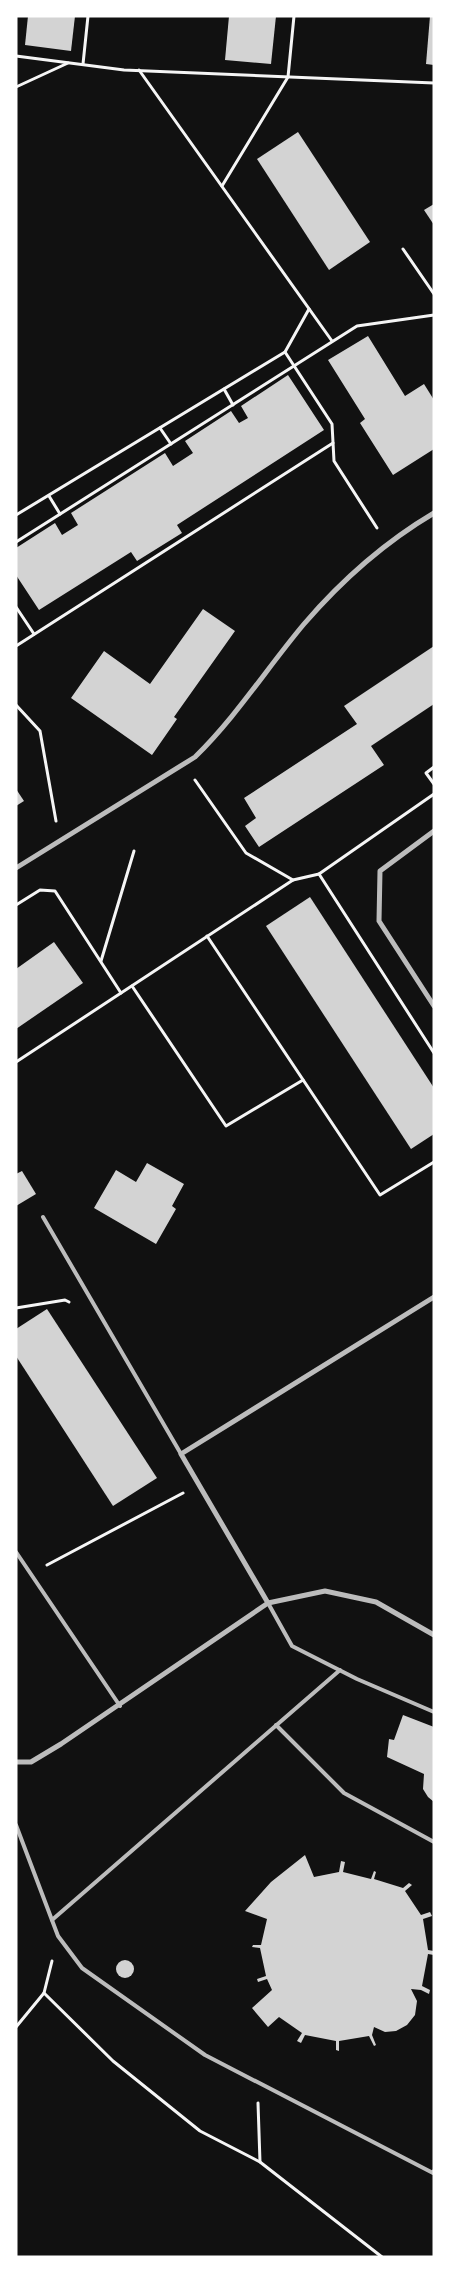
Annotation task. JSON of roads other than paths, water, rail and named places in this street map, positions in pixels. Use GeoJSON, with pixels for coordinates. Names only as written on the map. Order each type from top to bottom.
{"type":"FeatureCollection","features":[{"type":"Feature","properties":{"kind":"street"},"geometry":{"type":"LineString","coordinates":[[16,868],[195,757],[216,736],[304,624],[352,575],[411,526],[434,513]]}},
{"type":"Feature","properties":{"kind":"street"},"geometry":{"type":"LineString","coordinates":[[434,831],[380,870],[379,921],[434,1006]]}},
{"type":"Feature","properties":{"kind":"street"},"geometry":{"type":"LineString","coordinates":[[268,1603],[181,1454],[434,1297]]}},
{"type":"Feature","properties":{"kind":"street"},"geometry":{"type":"LineString","coordinates":[[16,1762],[31,1762],[120,1706],[268,1603],[325,1591],[376,1602],[434,1635]]}},
{"type":"Feature","properties":{"kind":"lane"},"geometry":{"type":"LineString","coordinates":[[43,1217],[181,1454]]}},
{"type":"Feature","properties":{"kind":"lane"},"geometry":{"type":"LineString","coordinates":[[16,1552],[120,1706]]}},
{"type":"Feature","properties":{"kind":"lane"},"geometry":{"type":"LineString","coordinates":[[268,1603],[292,1646],[340,1670],[434,1712]]}},
{"type":"Feature","properties":{"kind":"lane"},"geometry":{"type":"LineString","coordinates":[[52,1920],[340,1670]]}},
{"type":"Feature","properties":{"kind":"lane"},"geometry":{"type":"LineString","coordinates":[[276,1725],[344,1793],[434,1842]]}},
{"type":"Feature","properties":{"kind":"lane"},"geometry":{"type":"LineString","coordinates":[[16,1825],[58,1936],[82,1968],[204,2055],[433,2173],[434,2171]]}}]}
